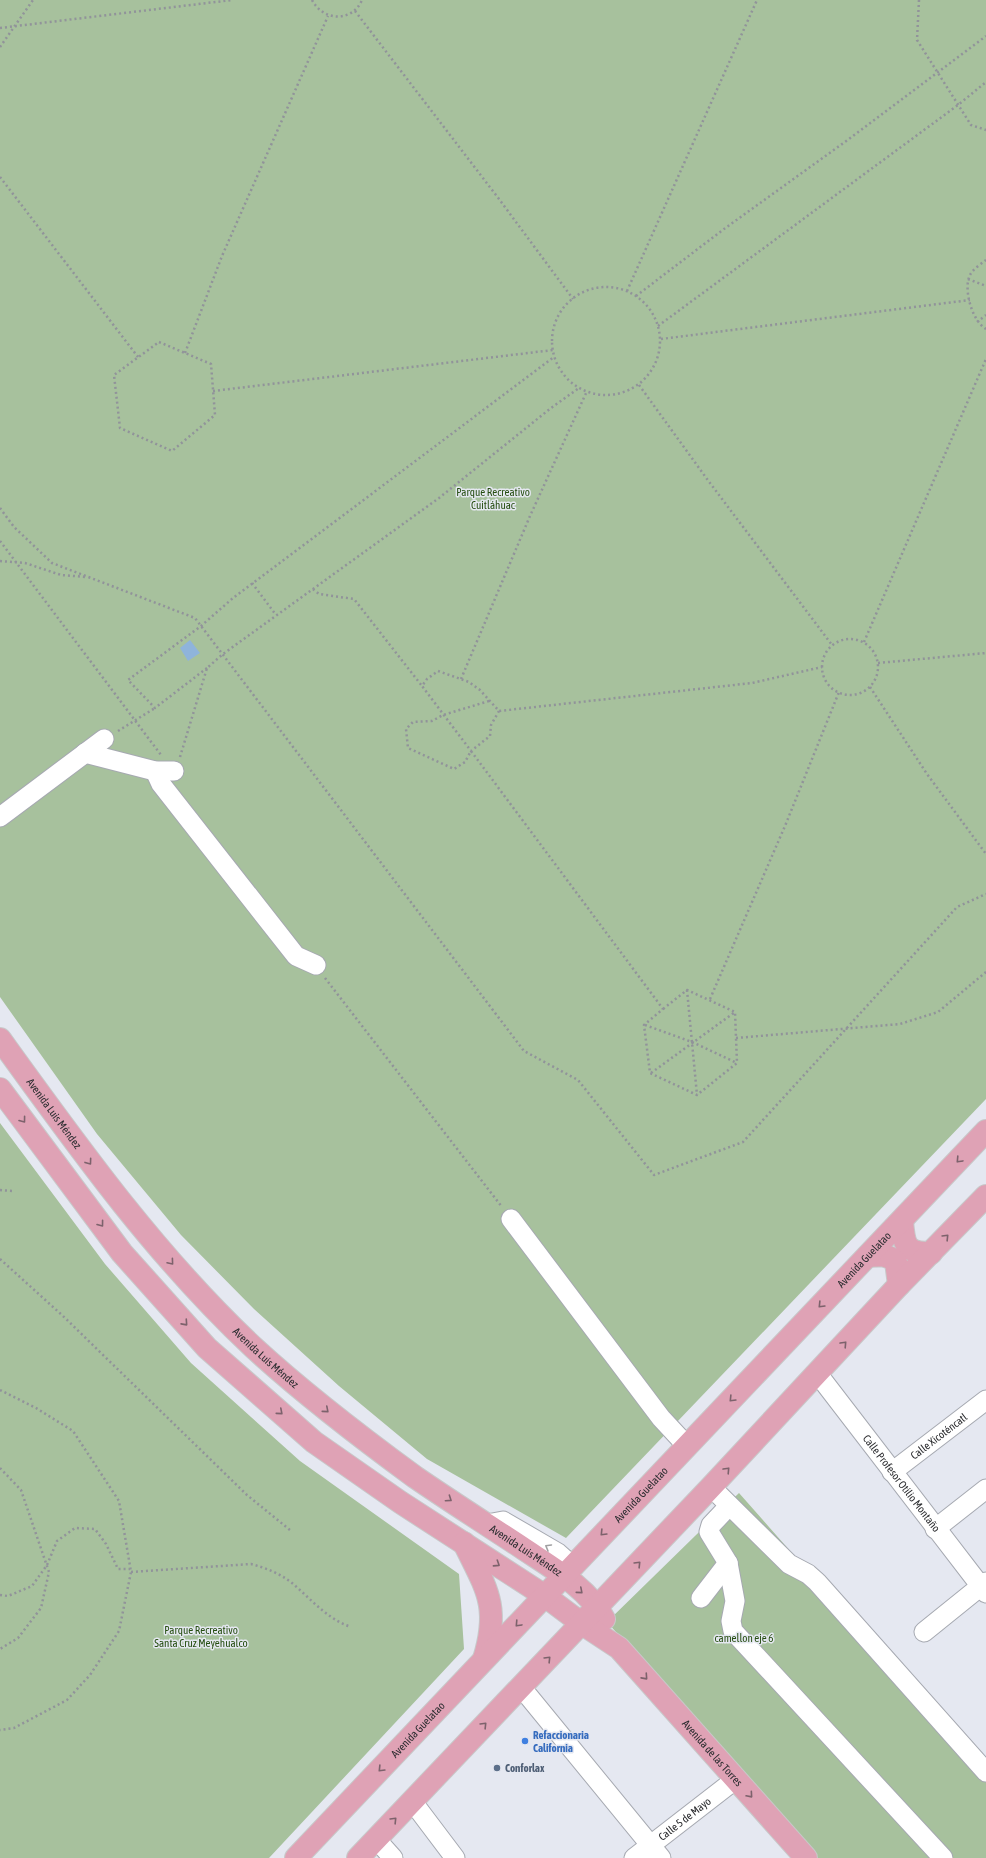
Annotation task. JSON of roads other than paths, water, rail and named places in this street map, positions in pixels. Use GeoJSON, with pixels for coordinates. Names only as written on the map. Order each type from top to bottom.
{"type":"FeatureCollection","features":[{"type":"Feature","properties":{"kind":"main road","name":"Avenida Luis Méndez"},"geometry":{"type":"LineString","coordinates":[[0,1039],[96,1172],[179,1273],[253,1347],[335,1418],[417,1478],[563,1576],[598,1606]]}},
{"type":"Feature","properties":{"kind":"main road"},"geometry":{"type":"LineString","coordinates":[[0,1088],[122,1253],[207,1348],[314,1442],[400,1502],[545,1596],[581,1623]]}},
{"type":"Feature","properties":{"kind":"main road","name":"Avenida Guelatao"},"geometry":{"type":"LineString","coordinates":[[296,1858],[986,1131]]}},
{"type":"Feature","properties":{"kind":"main road"},"geometry":{"type":"LineString","coordinates":[[358,1858],[711,1487],[899,1285],[931,1252],[985,1201]]}},
{"type":"Feature","properties":{"kind":"main road"},"geometry":{"type":"LineString","coordinates":[[902,1221],[904,1241],[909,1249],[917,1253],[931,1252]]}},
{"type":"Feature","properties":{"kind":"main road"},"geometry":{"type":"LineString","coordinates":[[868,1256],[882,1255],[890,1257],[896,1262],[899,1285]]}},
{"type":"Feature","properties":{"kind":"main road"},"geometry":{"type":"LineString","coordinates":[[464,1543],[488,1592],[491,1608],[491,1637],[484,1661]]}},
{"type":"Feature","properties":{"kind":"main road","name":"Avenida de las Torres"},"geometry":{"type":"LineString","coordinates":[[598,1606],[619,1648]]}},
{"type":"Feature","properties":{"kind":"main road","name":"Avenida de las Torres"},"geometry":{"type":"LineString","coordinates":[[581,1623],[619,1648],[806,1858]]}},
{"type":"Feature","properties":{"kind":"street"},"geometry":{"type":"LineString","coordinates":[[0,817],[104,739]]}},
{"type":"Feature","properties":{"kind":"street"},"geometry":{"type":"LineString","coordinates":[[85,753],[165,771],[161,784],[296,956],[316,965]]}},
{"type":"Feature","properties":{"kind":"street"},"geometry":{"type":"LineString","coordinates":[[511,1219],[661,1418],[687,1446]]}},
{"type":"Feature","properties":{"kind":"street","name":"Calle Profesor Otilio Montaño"},"geometry":{"type":"LineString","coordinates":[[817,1373],[935,1529],[984,1587]]}},
{"type":"Feature","properties":{"kind":"street","name":"Calle Xicoténcatl"},"geometry":{"type":"LineString","coordinates":[[892,1472],[986,1400]]}},
{"type":"Feature","properties":{"kind":"street"},"geometry":{"type":"LineString","coordinates":[[711,1487],[788,1564],[804,1572],[817,1582],[986,1772]]}},
{"type":"Feature","properties":{"kind":"street"},"geometry":{"type":"LineString","coordinates":[[935,1529],[986,1489]]}},
{"type":"Feature","properties":{"kind":"street"},"geometry":{"type":"LineString","coordinates":[[729,1506],[711,1525],[709,1532],[728,1563],[734,1601],[731,1621],[733,1631],[943,1858]]}},
{"type":"Feature","properties":{"kind":"street"},"geometry":{"type":"LineString","coordinates":[[701,1598],[728,1563]]}},
{"type":"Feature","properties":{"kind":"street"},"geometry":{"type":"LineString","coordinates":[[924,1632],[984,1587]]}},
{"type":"Feature","properties":{"kind":"street"},"geometry":{"type":"LineString","coordinates":[[521,1687],[656,1851]]}},
{"type":"Feature","properties":{"kind":"street","name":"Calle 5 de Mayo"},"geometry":{"type":"LineString","coordinates":[[634,1858],[656,1851],[736,1779]]}},
{"type":"Feature","properties":{"kind":"street"},"geometry":{"type":"LineString","coordinates":[[412,1801],[455,1858]]}},
{"type":"Feature","properties":{"kind":"street"},"geometry":{"type":"LineString","coordinates":[[376,1839],[393,1858]]}},
{"type":"Feature","properties":{"kind":"water"},"geometry":{"type":"Polygon","coordinates":[[[190,640],[200,653],[188,661],[180,648],[190,640]]]}},
{"type":"Feature","properties":{"kind":"place","name":"Refaccionaria California"},"geometry":{"type":"Point","coordinates":[525,1741]}},
{"type":"Feature","properties":{"kind":"place","name":"Conforlax"},"geometry":{"type":"Point","coordinates":[497,1768]}},
{"type":"Feature","properties":{"kind":"park label","name":"Parque Recreativo Cuitláhuac"},"geometry":{"type":"Point","coordinates":[493,498]}},
{"type":"Feature","properties":{"kind":"park label","name":"Parque Recreativo Santa Cruz Meyehualco"},"geometry":{"type":"Point","coordinates":[201,1636]}},
{"type":"Feature","properties":{"kind":"park label","name":"camellon eje 6"},"geometry":{"type":"Point","coordinates":[744,1638]}}]}
